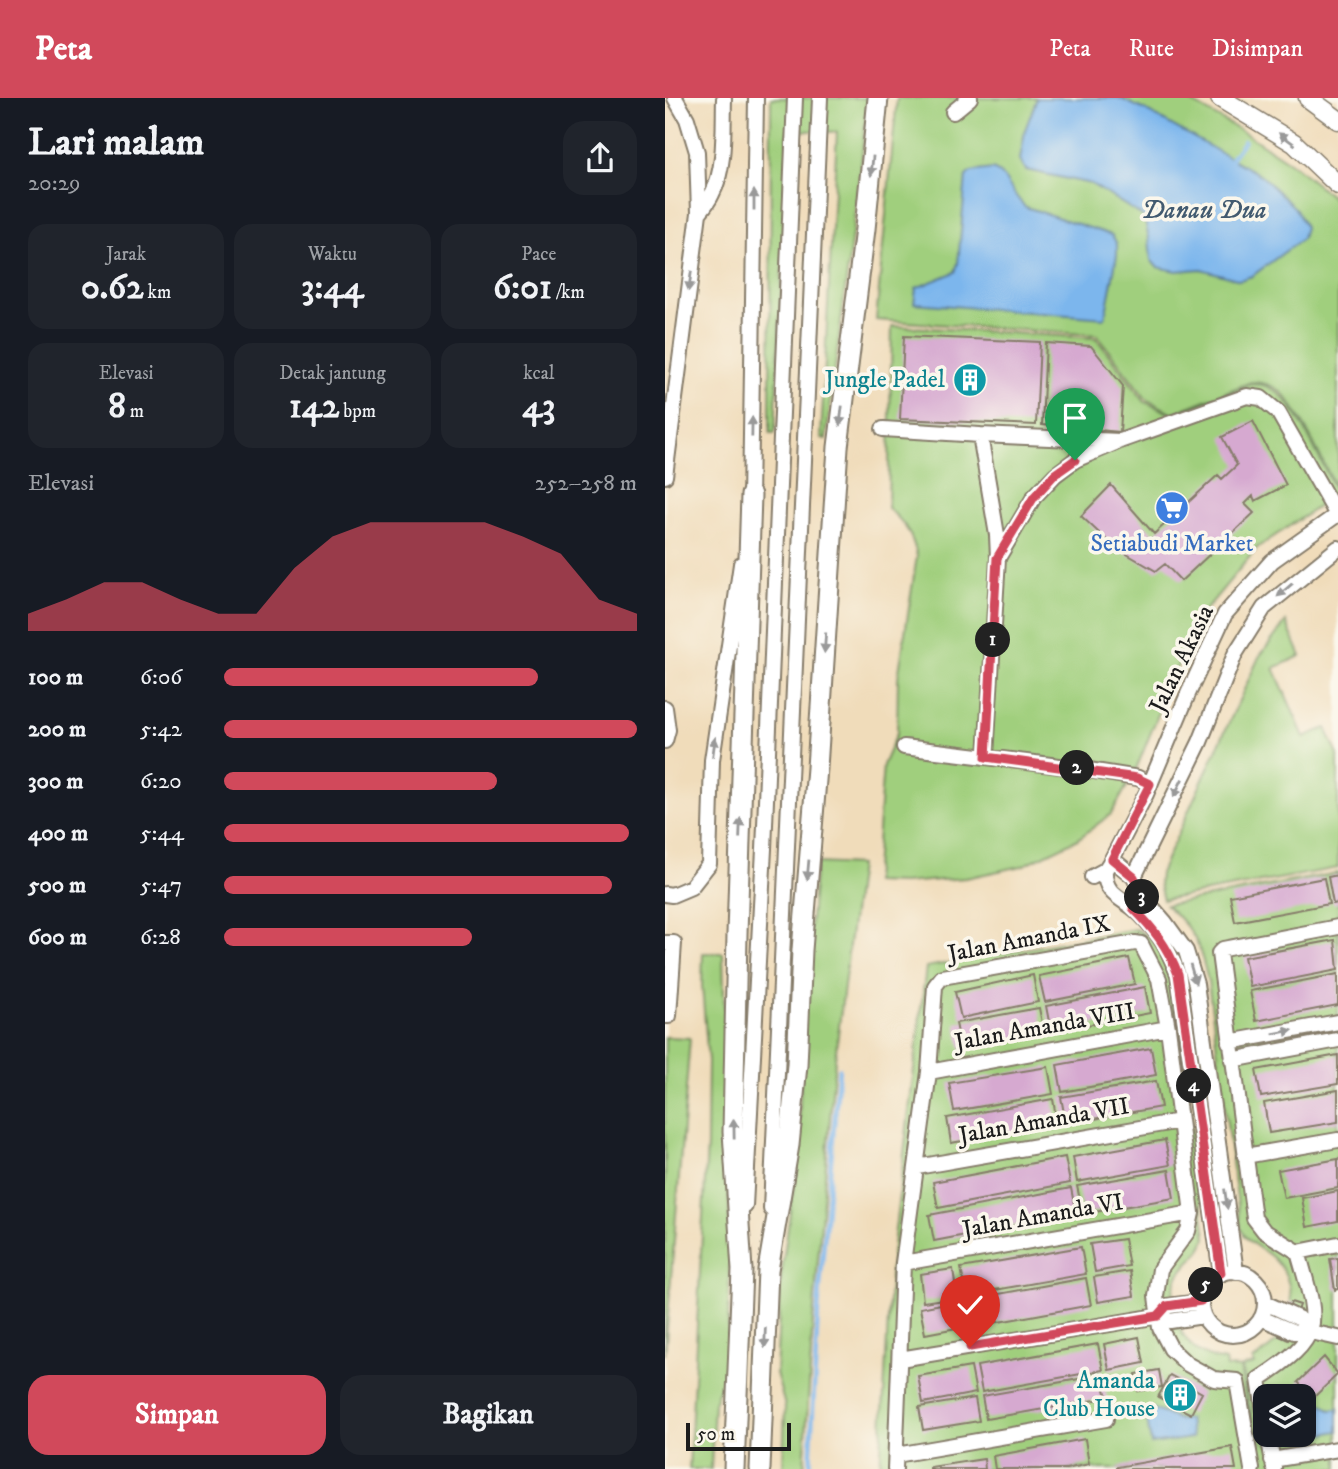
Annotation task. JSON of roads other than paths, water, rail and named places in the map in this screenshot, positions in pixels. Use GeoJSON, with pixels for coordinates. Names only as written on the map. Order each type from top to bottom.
{"type":"FeatureCollection","features":[{"type":"Feature","properties":{"kind":"highway"},"geometry":{"type":"LineString","coordinates":[[760,1469],[768,1270],[789,1145],[797,1065],[802,950],[838,447],[878,98]]}},
{"type":"Feature","properties":{"kind":"highway"},"geometry":{"type":"LineString","coordinates":[[734,1469],[742,1270],[733,1132],[751,495]]}},
{"type":"Feature","properties":{"kind":"main road"},"geometry":{"type":"LineString","coordinates":[[1220,98],[1294,143],[1338,185]]}},
{"type":"Feature","properties":{"kind":"main road"},"geometry":{"type":"LineString","coordinates":[[1308,98],[1338,120]]}},
{"type":"Feature","properties":{"kind":"street"},"geometry":{"type":"LineString","coordinates":[[665,475],[699,213],[697,152],[687,119],[675,98]]}},
{"type":"Feature","properties":{"kind":"street"},"geometry":{"type":"LineString","coordinates":[[699,213],[713,193],[718,172],[723,144],[724,98]]}},
{"type":"Feature","properties":{"kind":"street"},"geometry":{"type":"LineString","coordinates":[[665,894],[672,895],[691,887],[709,864],[712,760],[751,495],[756,98]]}},
{"type":"Feature","properties":{"kind":"street"},"geometry":{"type":"LineString","coordinates":[[742,1270],[764,849],[795,98]]}},
{"type":"Feature","properties":{"kind":"street"},"geometry":{"type":"LineString","coordinates":[[768,1270],[820,98]]}},
{"type":"Feature","properties":{"kind":"street"},"geometry":{"type":"LineString","coordinates":[[953,112],[970,98]]}},
{"type":"Feature","properties":{"kind":"street"},"geometry":{"type":"LineString","coordinates":[[997,558],[1026,509],[1055,474],[1086,454],[1120,440],[1247,396],[1261,398],[1278,412],[1337,514]]}},
{"type":"Feature","properties":{"kind":"street"},"geometry":{"type":"LineString","coordinates":[[883,429],[1120,440]]}},
{"type":"Feature","properties":{"kind":"street"},"geometry":{"type":"LineString","coordinates":[[980,435],[997,535],[986,757]]}},
{"type":"Feature","properties":{"kind":"street","name":"Jalan Akasia"},"geometry":{"type":"LineString","coordinates":[[1103,868],[1150,784],[1225,614],[1272,561],[1337,514]]}},
{"type":"Feature","properties":{"kind":"street","name":"Jalan Akasia"},"geometry":{"type":"LineString","coordinates":[[1134,877],[1200,742],[1235,654],[1264,608],[1335,555]]}},
{"type":"Feature","properties":{"kind":"street"},"geometry":{"type":"LineString","coordinates":[[665,708],[669,730],[665,741]]}},
{"type":"Feature","properties":{"kind":"street"},"geometry":{"type":"LineString","coordinates":[[904,747],[1137,778],[1150,784]]}},
{"type":"Feature","properties":{"kind":"street"},"geometry":{"type":"LineString","coordinates":[[1221,1273],[1178,974],[1169,952],[1138,903],[1134,877],[1103,868],[1107,898],[1138,903],[1165,922],[1186,951],[1196,984],[1236,1272]]}},
{"type":"Feature","properties":{"kind":"street"},"geometry":{"type":"LineString","coordinates":[[1260,1384],[1259,1379],[1296,1352],[1311,1332],[1314,1309],[1298,1252],[1264,1231],[1254,1218],[1229,1042],[1220,950],[1338,927]]}},
{"type":"Feature","properties":{"kind":"street"},"geometry":{"type":"LineString","coordinates":[[665,943],[674,943],[669,1016],[665,1016]]}},
{"type":"Feature","properties":{"kind":"street","name":"Jalan Amanda IX"},"geometry":{"type":"LineString","coordinates":[[929,1072],[935,986],[942,978],[1140,944],[1159,979],[1168,1028]]}},
{"type":"Feature","properties":{"kind":"street"},"geometry":{"type":"LineString","coordinates":[[1229,1042],[1338,1022]]}},
{"type":"Feature","properties":{"kind":"street"},"geometry":{"type":"LineString","coordinates":[[1168,1028],[1192,1213],[1188,1231],[1160,1269],[1156,1296],[1160,1328],[1171,1349],[1187,1364],[1214,1379],[1237,1381],[1252,1469]]}},
{"type":"Feature","properties":{"kind":"street","name":"Jalan Amanda VIII"},"geometry":{"type":"LineString","coordinates":[[929,1072],[1168,1028]]}},
{"type":"Feature","properties":{"kind":"street"},"geometry":{"type":"LineString","coordinates":[[1232,1060],[1338,1040]]}},
{"type":"Feature","properties":{"kind":"street"},"geometry":{"type":"LineString","coordinates":[[929,1072],[903,1263],[895,1462],[1106,1419]]}},
{"type":"Feature","properties":{"kind":"street","name":"Jalan Amanda VII"},"geometry":{"type":"LineString","coordinates":[[917,1167],[1179,1121]]}},
{"type":"Feature","properties":{"kind":"street"},"geometry":{"type":"LineString","coordinates":[[1245,1156],[1338,1140]]}},
{"type":"Feature","properties":{"kind":"street","name":"Jalan Amanda VI"},"geometry":{"type":"LineString","coordinates":[[903,1263],[1192,1213]]}},
{"type":"Feature","properties":{"kind":"street"},"geometry":{"type":"LineString","coordinates":[[1298,1252],[1338,1244]]}},
{"type":"Feature","properties":{"kind":"street"},"geometry":{"type":"LineString","coordinates":[[1221,1273],[1244,1273],[1257,1282],[1265,1303],[1261,1318],[1251,1330],[1236,1335],[1220,1333],[1207,1323],[1202,1309],[1209,1282],[1221,1273]]}},
{"type":"Feature","properties":{"kind":"street"},"geometry":{"type":"LineString","coordinates":[[1265,1303],[1300,1319],[1311,1332]]}},
{"type":"Feature","properties":{"kind":"street"},"geometry":{"type":"LineString","coordinates":[[900,1359],[1158,1316],[1170,1321],[1202,1309]]}},
{"type":"Feature","properties":{"kind":"street"},"geometry":{"type":"LineString","coordinates":[[1261,1318],[1294,1332],[1311,1332],[1338,1338]]}},
{"type":"Feature","properties":{"kind":"street"},"geometry":{"type":"LineString","coordinates":[[1273,1464],[1338,1449]]}},
{"type":"Feature","properties":{"kind":"water","name":"Danau Dua"},"geometry":{"type":"Polygon","coordinates":[[[1037,98],[1119,98],[1143,109],[1262,176],[1295,208],[1305,227],[1302,239],[1252,276],[1240,280],[1201,269],[1176,271],[1157,267],[1151,260],[1144,217],[1091,184],[1026,170],[1020,160],[1025,130],[1037,98]]]}},
{"type":"Feature","properties":{"kind":"water"},"geometry":{"type":"Polygon","coordinates":[[[992,169],[1002,176],[1026,207],[1112,235],[1117,244],[1117,255],[1105,318],[914,303],[916,288],[955,272],[966,176],[971,172],[992,169]]]}},
{"type":"Feature","properties":{"kind":"water"},"geometry":{"type":"Polygon","coordinates":[[[1323,1404],[1330,1410],[1338,1409],[1338,1431],[1316,1436],[1316,1406],[1323,1404]]]}},
{"type":"Feature","properties":{"kind":"water"},"geometry":{"type":"Polygon","coordinates":[[[1151,1408],[1180,1420],[1189,1419],[1192,1438],[1151,1444],[1146,1413],[1151,1408]]]}},
{"type":"Feature","properties":{"kind":"waterway"},"geometry":{"type":"LineString","coordinates":[[1228,163],[1244,141]]}},
{"type":"Feature","properties":{"kind":"waterway"},"geometry":{"type":"LineString","coordinates":[[810,1469],[818,1310],[839,1069]]}},
{"type":"Feature","properties":{"kind":"place","name":"Jungle Padel"},"geometry":{"type":"Point","coordinates":[970,380]}},
{"type":"Feature","properties":{"kind":"place","name":"Setiabudi Market"},"geometry":{"type":"Point","coordinates":[1172,508]}},
{"type":"Feature","properties":{"kind":"place","name":"Amanda Club House"},"geometry":{"type":"Point","coordinates":[1180,1395]}}]}
